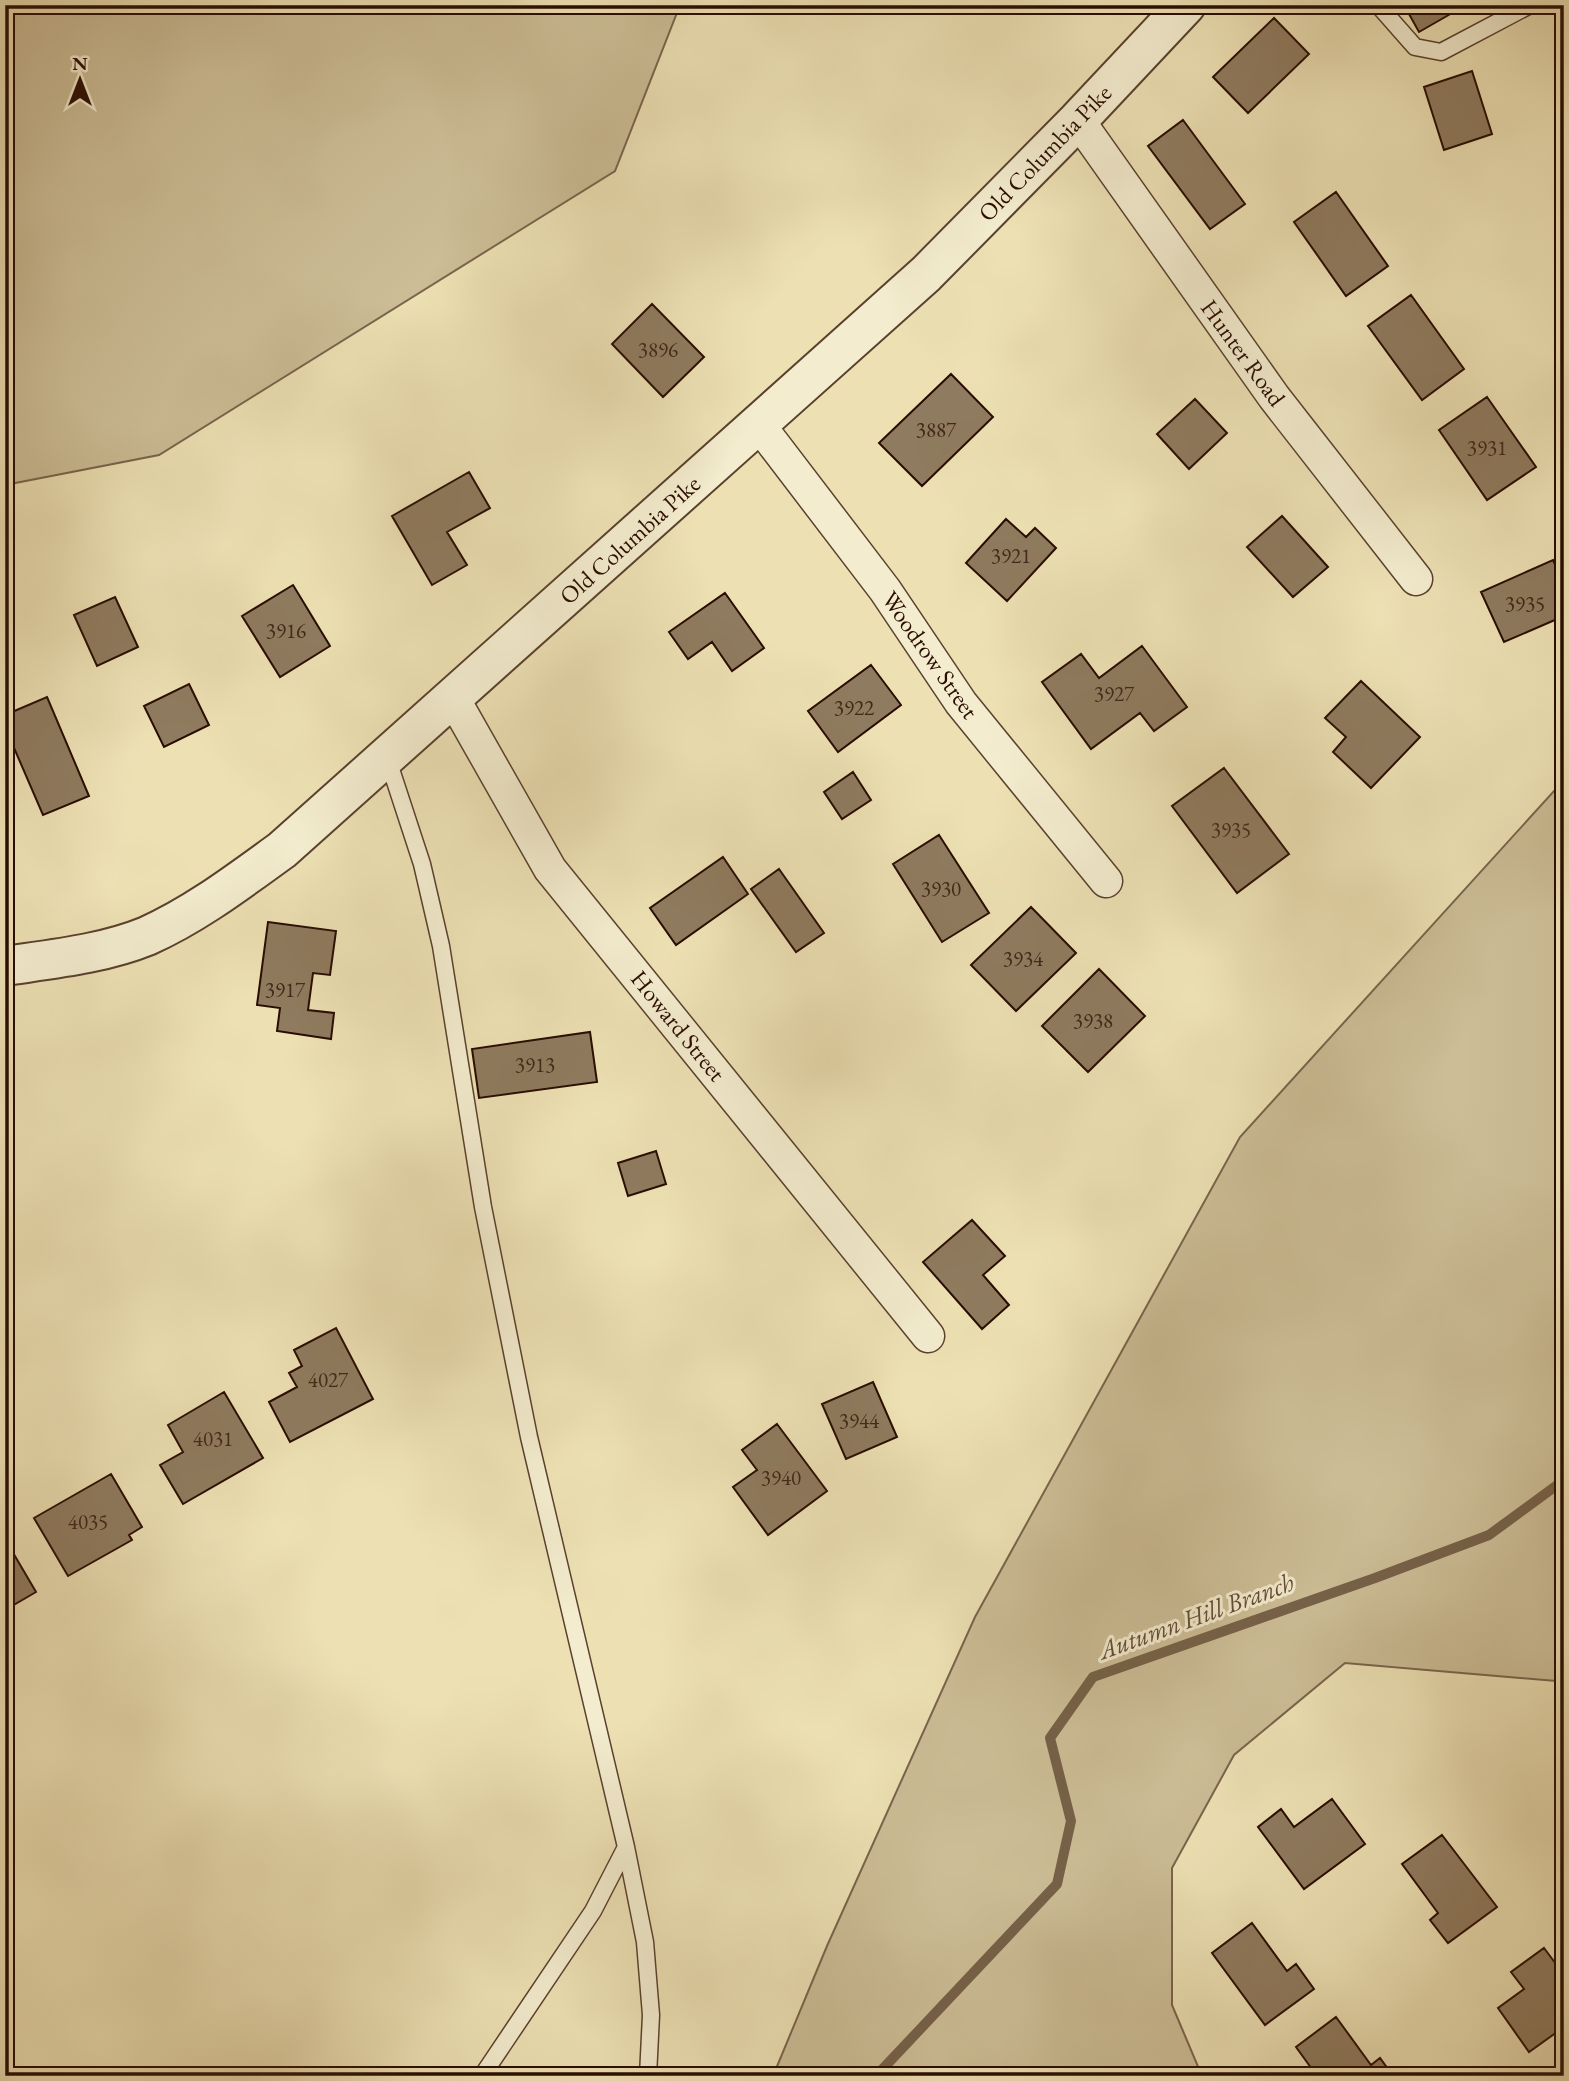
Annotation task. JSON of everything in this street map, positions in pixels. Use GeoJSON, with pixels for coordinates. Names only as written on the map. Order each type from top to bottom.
{"type":"FeatureCollection","features":[{"type":"Feature","properties":{"kind":"street","name":"Old Columbia Pike"},"geometry":{"type":"LineString","coordinates":[[5,966],[74,956],[145,936],[202,907],[282,850],[926,274],[1079,120],[1186,5]]}},
{"type":"Feature","properties":{"kind":"street","name":"Hunter Road"},"geometry":{"type":"LineString","coordinates":[[1079,120],[1273,397],[1416,579]]}},
{"type":"Feature","properties":{"kind":"street","name":"Woodrow Street"},"geometry":{"type":"LineString","coordinates":[[760,425],[885,590],[961,703],[1105,881]]}},
{"type":"Feature","properties":{"kind":"street","name":"Howard Street"},"geometry":{"type":"LineString","coordinates":[[453,698],[550,869],[928,1336]]}},
{"type":"Feature","properties":{"kind":"lane"},"geometry":{"type":"LineString","coordinates":[[1378,5],[1415,47],[1441,52],[1530,5]]}},
{"type":"Feature","properties":{"kind":"lane"},"geometry":{"type":"LineString","coordinates":[[387,757],[422,864],[441,946],[483,1207],[529,1437],[626,1847],[645,1942],[651,2015],[648,2076]]}},
{"type":"Feature","properties":{"kind":"lane"},"geometry":{"type":"LineString","coordinates":[[482,2076],[593,1911],[626,1847]]}},
{"type":"Feature","properties":{"kind":"shaded area"},"geometry":{"type":"Polygon","coordinates":[[[5,5],[680,5],[615,171],[159,455],[5,485],[5,5]]]}},
{"type":"Feature","properties":{"kind":"shaded area"},"geometry":{"type":"Polygon","coordinates":[[[1564,780],[1564,1673],[1556,1681],[1345,1663],[1234,1755],[1172,1868],[1172,2005],[1202,2076],[773,2076],[827,1946],[975,1617],[1240,1137],[1564,780]]]}},
{"type":"Feature","properties":{"kind":"building"},"geometry":{"type":"Polygon","coordinates":[[[1404,5],[1466,5],[1419,32],[1404,5]]]}},
{"type":"Feature","properties":{"kind":"building"},"geometry":{"type":"Polygon","coordinates":[[[1274,18],[1309,54],[1248,113],[1213,77],[1274,18]]]}},
{"type":"Feature","properties":{"kind":"building"},"geometry":{"type":"Polygon","coordinates":[[[1472,71],[1492,134],[1444,150],[1424,87],[1472,71]]]}},
{"type":"Feature","properties":{"kind":"building"},"geometry":{"type":"Polygon","coordinates":[[[1183,120],[1245,204],[1210,229],[1148,146],[1183,120]]]}},
{"type":"Feature","properties":{"kind":"building"},"geometry":{"type":"Polygon","coordinates":[[[1336,192],[1388,266],[1346,296],[1294,222],[1336,192]]]}},
{"type":"Feature","properties":{"kind":"building"},"geometry":{"type":"Polygon","coordinates":[[[1411,295],[1464,369],[1422,400],[1368,326],[1411,295]]]}},
{"type":"Feature","properties":{"kind":"building"},"geometry":{"type":"Polygon","coordinates":[[[652,304],[704,357],[663,397],[612,344],[652,304]]]}},
{"type":"Feature","properties":{"kind":"building"},"geometry":{"type":"Polygon","coordinates":[[[951,374],[993,417],[922,486],[879,443],[951,374]]]}},
{"type":"Feature","properties":{"kind":"building"},"geometry":{"type":"Polygon","coordinates":[[[1487,397],[1536,467],[1487,500],[1439,430],[1487,397]]]}},
{"type":"Feature","properties":{"kind":"building"},"geometry":{"type":"Polygon","coordinates":[[[1195,399],[1227,433],[1189,469],[1157,434],[1195,399]]]}},
{"type":"Feature","properties":{"kind":"building"},"geometry":{"type":"Polygon","coordinates":[[[469,472],[490,508],[447,532],[467,565],[432,585],[392,516],[469,472]]]}},
{"type":"Feature","properties":{"kind":"building"},"geometry":{"type":"Polygon","coordinates":[[[1282,516],[1328,567],[1293,597],[1247,547],[1282,516]]]}},
{"type":"Feature","properties":{"kind":"building"},"geometry":{"type":"Polygon","coordinates":[[[1006,519],[1026,537],[1035,528],[1056,548],[1007,601],[966,563],[1006,519]]]}},
{"type":"Feature","properties":{"kind":"building"},"geometry":{"type":"Polygon","coordinates":[[[1553,560],[1564,584],[1564,616],[1504,642],[1481,592],[1553,560]]]}},
{"type":"Feature","properties":{"kind":"building"},"geometry":{"type":"Polygon","coordinates":[[[293,585],[330,646],[280,677],[242,616],[293,585]]]}},
{"type":"Feature","properties":{"kind":"building"},"geometry":{"type":"Polygon","coordinates":[[[725,593],[764,648],[732,671],[712,642],[688,659],[669,632],[725,593]]]}},
{"type":"Feature","properties":{"kind":"building"},"geometry":{"type":"Polygon","coordinates":[[[115,597],[138,647],[97,666],[74,615],[115,597]]]}},
{"type":"Feature","properties":{"kind":"building"},"geometry":{"type":"Polygon","coordinates":[[[1142,646],[1187,707],[1154,731],[1140,713],[1091,749],[1042,682],[1081,654],[1099,678],[1142,646]]]}},
{"type":"Feature","properties":{"kind":"building"},"geometry":{"type":"Polygon","coordinates":[[[871,665],[901,705],[838,752],[808,711],[871,665]]]}},
{"type":"Feature","properties":{"kind":"building"},"geometry":{"type":"Polygon","coordinates":[[[1361,681],[1420,737],[1371,788],[1333,752],[1346,737],[1325,718],[1361,681]]]}},
{"type":"Feature","properties":{"kind":"building"},"geometry":{"type":"Polygon","coordinates":[[[189,684],[209,725],[164,747],[144,706],[189,684]]]}},
{"type":"Feature","properties":{"kind":"building"},"geometry":{"type":"Polygon","coordinates":[[[47,697],[89,796],[43,815],[5,727],[5,715],[47,697]]]}},
{"type":"Feature","properties":{"kind":"building"},"geometry":{"type":"Polygon","coordinates":[[[1224,768],[1289,854],[1237,893],[1172,806],[1224,768]]]}},
{"type":"Feature","properties":{"kind":"building"},"geometry":{"type":"Polygon","coordinates":[[[853,772],[871,800],[842,819],[824,792],[853,772]]]}},
{"type":"Feature","properties":{"kind":"building"},"geometry":{"type":"Polygon","coordinates":[[[939,835],[989,913],[942,942],[893,864],[939,835]]]}},
{"type":"Feature","properties":{"kind":"building"},"geometry":{"type":"Polygon","coordinates":[[[723,857],[748,894],[676,945],[650,908],[723,857]]]}},
{"type":"Feature","properties":{"kind":"building"},"geometry":{"type":"Polygon","coordinates":[[[779,869],[824,933],[796,952],[751,889],[779,869]]]}},
{"type":"Feature","properties":{"kind":"building"},"geometry":{"type":"Polygon","coordinates":[[[1031,907],[1076,953],[1016,1011],[971,965],[1031,907]]]}},
{"type":"Feature","properties":{"kind":"building"},"geometry":{"type":"Polygon","coordinates":[[[268,922],[336,931],[330,975],[313,973],[308,1010],[334,1013],[331,1039],[277,1031],[280,1008],[257,1005],[268,922]]]}},
{"type":"Feature","properties":{"kind":"building"},"geometry":{"type":"Polygon","coordinates":[[[1099,969],[1145,1016],[1088,1072],[1042,1026],[1099,969]]]}},
{"type":"Feature","properties":{"kind":"building"},"geometry":{"type":"Polygon","coordinates":[[[590,1032],[597,1082],[479,1098],[472,1049],[590,1032]]]}},
{"type":"Feature","properties":{"kind":"building"},"geometry":{"type":"Polygon","coordinates":[[[656,1151],[666,1184],[628,1196],[618,1163],[656,1151]]]}},
{"type":"Feature","properties":{"kind":"building"},"geometry":{"type":"Polygon","coordinates":[[[972,1220],[1005,1256],[983,1275],[1009,1305],[982,1329],[923,1262],[972,1220]]]}},
{"type":"Feature","properties":{"kind":"building"},"geometry":{"type":"Polygon","coordinates":[[[336,1328],[373,1399],[290,1442],[269,1402],[297,1387],[289,1373],[302,1366],[294,1350],[336,1328]]]}},
{"type":"Feature","properties":{"kind":"building"},"geometry":{"type":"Polygon","coordinates":[[[873,1382],[897,1437],[846,1459],[822,1404],[873,1382]]]}},
{"type":"Feature","properties":{"kind":"building"},"geometry":{"type":"Polygon","coordinates":[[[224,1392],[263,1458],[183,1504],[160,1465],[183,1452],[168,1425],[224,1392]]]}},
{"type":"Feature","properties":{"kind":"building"},"geometry":{"type":"Polygon","coordinates":[[[777,1424],[827,1491],[768,1535],[733,1487],[757,1470],[742,1450],[777,1424]]]}},
{"type":"Feature","properties":{"kind":"building"},"geometry":{"type":"Polygon","coordinates":[[[111,1474],[142,1527],[129,1535],[132,1540],[68,1576],[34,1518],[111,1474]]]}},
{"type":"Feature","properties":{"kind":"building"},"geometry":{"type":"Polygon","coordinates":[[[5,1539],[36,1592],[5,1610],[5,1539]]]}},
{"type":"Feature","properties":{"kind":"building"},"geometry":{"type":"Polygon","coordinates":[[[1332,1799],[1365,1844],[1304,1889],[1258,1827],[1281,1809],[1294,1827],[1332,1799]]]}},
{"type":"Feature","properties":{"kind":"building"},"geometry":{"type":"Polygon","coordinates":[[[1442,1835],[1497,1907],[1448,1943],[1430,1920],[1438,1913],[1402,1864],[1442,1835]]]}},
{"type":"Feature","properties":{"kind":"building"},"geometry":{"type":"Polygon","coordinates":[[[1252,1923],[1287,1971],[1296,1964],[1314,1989],[1265,2025],[1212,1953],[1252,1923]]]}},
{"type":"Feature","properties":{"kind":"building"},"geometry":{"type":"Polygon","coordinates":[[[1544,1948],[1556,1964],[1562,1960],[1564,1963],[1564,2027],[1529,2052],[1498,2008],[1524,1989],[1511,1972],[1544,1948]]]}},
{"type":"Feature","properties":{"kind":"building"},"geometry":{"type":"Polygon","coordinates":[[[1336,2017],[1371,2065],[1380,2058],[1393,2076],[1317,2076],[1296,2047],[1336,2017]]]}},
{"type":"Feature","properties":{"kind":"waterway","name":"Autumn Hill Branch"},"geometry":{"type":"LineString","coordinates":[[876,2076],[1057,1884],[1071,1821],[1050,1738],[1093,1677],[1489,1535],[1564,1480]]}}]}
